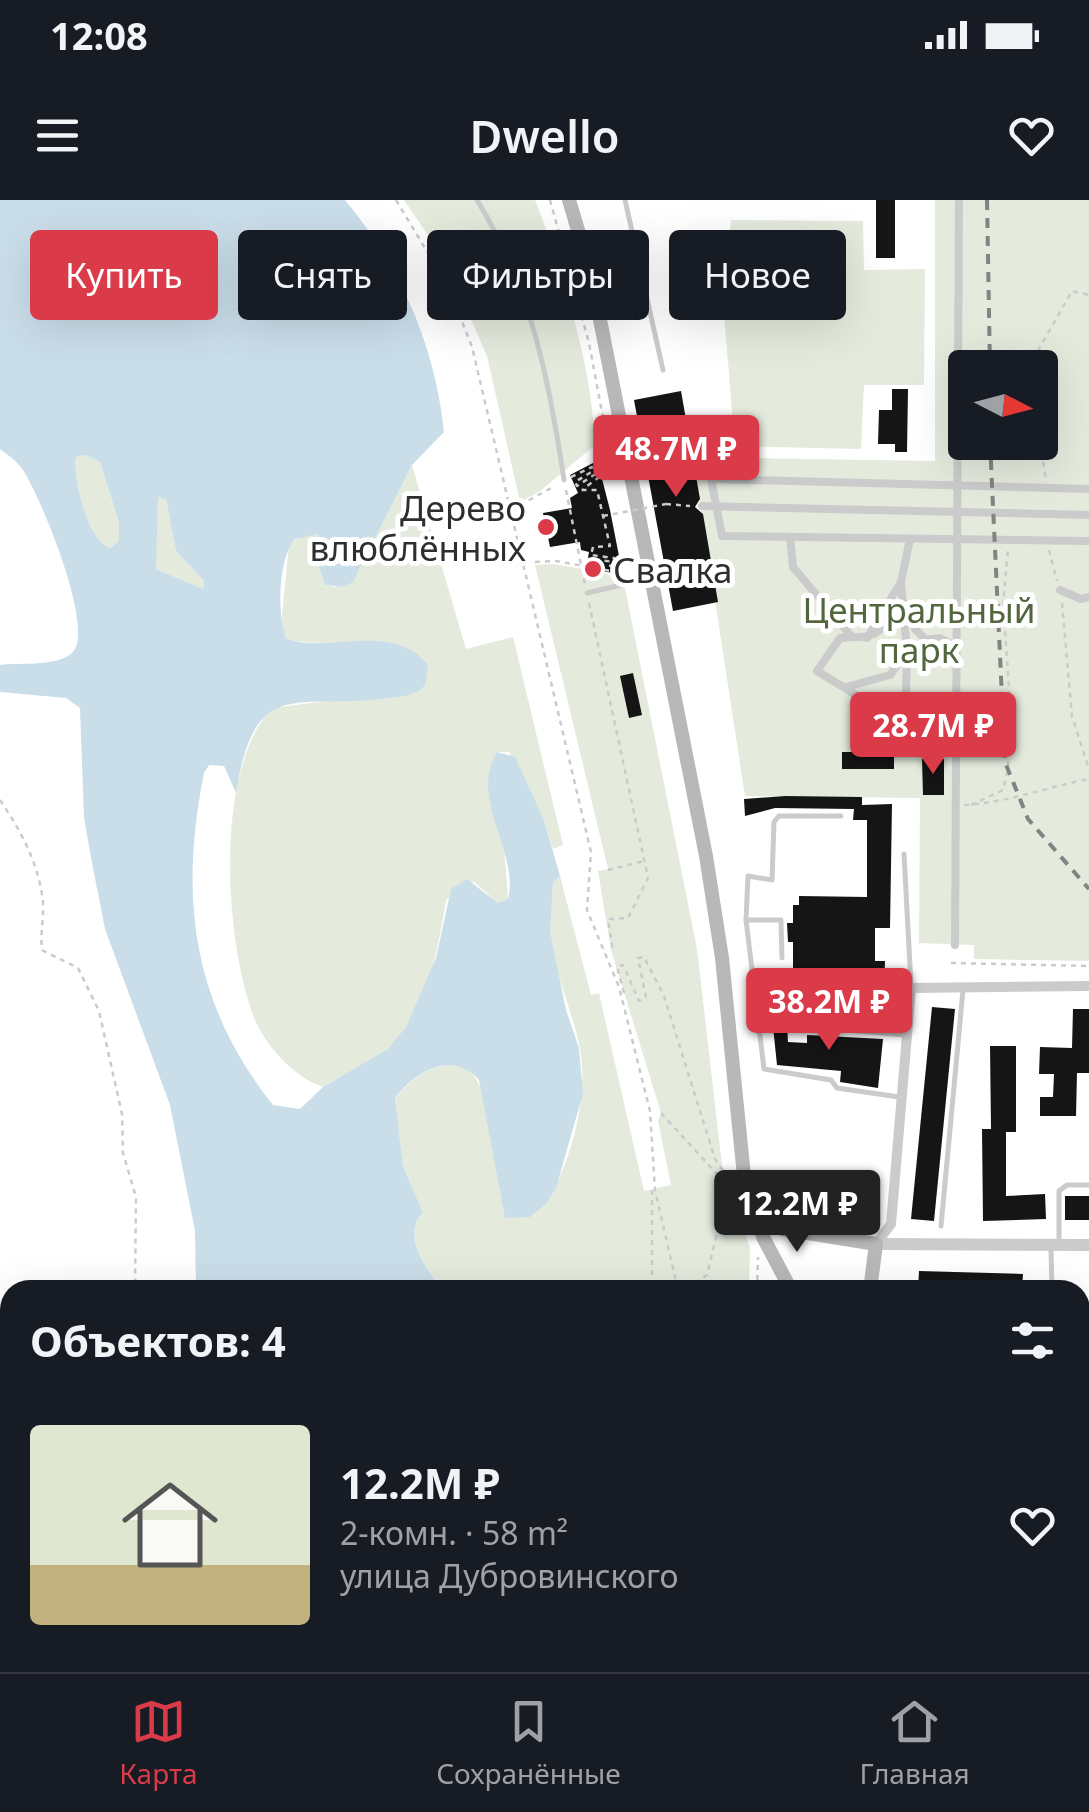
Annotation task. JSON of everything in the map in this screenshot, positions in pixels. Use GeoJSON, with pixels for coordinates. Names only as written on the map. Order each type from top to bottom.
{"type":"FeatureCollection","features":[{"type":"Feature","properties":{"kind":"main road"},"geometry":{"type":"LineString","coordinates":[[569,200],[591,274],[708,873],[722,958],[737,1140],[762,1237],[786,1280]]}},
{"type":"Feature","properties":{"kind":"main road"},"geometry":{"type":"LineString","coordinates":[[751,1199],[783,1229],[876,1244],[871,1280]]}},
{"type":"Feature","properties":{"kind":"street"},"geometry":{"type":"LineString","coordinates":[[959,200],[961,350]]}},
{"type":"Feature","properties":{"kind":"street"},"geometry":{"type":"LineString","coordinates":[[954,945],[953,743],[960,460]]}},
{"type":"Feature","properties":{"kind":"street"},"geometry":{"type":"LineString","coordinates":[[1089,489],[711,479],[722,536],[1089,541]]}},
{"type":"Feature","properties":{"kind":"street"},"geometry":{"type":"LineString","coordinates":[[702,506],[1089,514]]}},
{"type":"Feature","properties":{"kind":"street"},"geometry":{"type":"LineString","coordinates":[[790,537],[793,567],[852,637]]}},
{"type":"Feature","properties":{"kind":"street"},"geometry":{"type":"LineString","coordinates":[[867,638],[901,582],[910,539]]}},
{"type":"Feature","properties":{"kind":"street"},"geometry":{"type":"LineString","coordinates":[[901,582],[906,612],[906,742]]}},
{"type":"Feature","properties":{"kind":"street"},"geometry":{"type":"LineString","coordinates":[[1060,590],[1087,600]]}},
{"type":"Feature","properties":{"kind":"street"},"geometry":{"type":"LineString","coordinates":[[906,612],[922,620],[916,628],[926,640],[940,638],[955,646]]}},
{"type":"Feature","properties":{"kind":"street"},"geometry":{"type":"LineString","coordinates":[[906,612],[867,638],[840,638],[817,671],[869,704],[857,713],[877,741],[953,743]]}},
{"type":"Feature","properties":{"kind":"street"},"geometry":{"type":"LineString","coordinates":[[844,687],[882,680],[907,652]]}},
{"type":"Feature","properties":{"kind":"street"},"geometry":{"type":"LineString","coordinates":[[876,1244],[891,1224],[912,988],[1089,986]]}},
{"type":"Feature","properties":{"kind":"street"},"geometry":{"type":"LineString","coordinates":[[876,1244],[1089,1245]]}},
{"type":"Feature","properties":{"kind":"lane"},"geometry":{"type":"LineString","coordinates":[[478,200],[506,247],[530,307],[545,362],[564,480]]}},
{"type":"Feature","properties":{"kind":"lane"},"geometry":{"type":"LineString","coordinates":[[625,200],[663,370]]}},
{"type":"Feature","properties":{"kind":"lane"},"geometry":{"type":"LineString","coordinates":[[587,593],[651,578]]}},
{"type":"Feature","properties":{"kind":"lane"},"geometry":{"type":"LineString","coordinates":[[841,816],[779,816],[774,822],[772,880],[748,876],[746,920],[764,1069],[830,1080],[837,1088],[902,1097]]}},
{"type":"Feature","properties":{"kind":"lane"},"geometry":{"type":"LineString","coordinates":[[904,854],[912,988]]}},
{"type":"Feature","properties":{"kind":"lane"},"geometry":{"type":"LineString","coordinates":[[746,920],[782,920],[782,958]]}},
{"type":"Feature","properties":{"kind":"lane"},"geometry":{"type":"LineString","coordinates":[[941,1226],[964,985]]}},
{"type":"Feature","properties":{"kind":"lane"},"geometry":{"type":"LineString","coordinates":[[803,1026],[908,1035]]}},
{"type":"Feature","properties":{"kind":"lane"},"geometry":{"type":"LineString","coordinates":[[1053,1280],[1059,1191],[1066,1185],[1089,1185]]}},
{"type":"Feature","properties":{"kind":"path"},"geometry":{"type":"LineString","coordinates":[[396,200],[448,288],[472,347],[591,852],[586,910],[620,987],[650,1111],[656,1190],[676,1280]]}},
{"type":"Feature","properties":{"kind":"path"},"geometry":{"type":"LineString","coordinates":[[550,200],[589,342],[612,460]]}},
{"type":"Feature","properties":{"kind":"path"},"geometry":{"type":"LineString","coordinates":[[1037,350],[1072,291],[1089,295]]}},
{"type":"Feature","properties":{"kind":"path"},"geometry":{"type":"LineString","coordinates":[[1043,460],[1047,488]]}},
{"type":"Feature","properties":{"kind":"path"},"geometry":{"type":"LineString","coordinates":[[520,505],[592,467],[593,471],[576,482],[577,486],[597,473],[598,478],[582,490],[597,490],[610,546],[593,547],[592,555],[614,558],[614,562],[591,562],[612,566],[612,571],[535,562]]}},
{"type":"Feature","properties":{"kind":"path"},"geometry":{"type":"LineString","coordinates":[[564,480],[648,878],[628,918],[608,918],[613,951]]}},
{"type":"Feature","properties":{"kind":"path"},"geometry":{"type":"LineString","coordinates":[[603,516],[666,504],[702,506]]}},
{"type":"Feature","properties":{"kind":"path"},"geometry":{"type":"LineString","coordinates":[[1008,540],[1003,604],[1010,702],[1006,784],[1011,797]]}},
{"type":"Feature","properties":{"kind":"path"},"geometry":{"type":"LineString","coordinates":[[1046,541],[1060,590],[1072,716],[1089,768]]}},
{"type":"Feature","properties":{"kind":"path"},"geometry":{"type":"LineString","coordinates":[[954,805],[998,803],[1089,779]]}},
{"type":"Feature","properties":{"kind":"path"},"geometry":{"type":"LineString","coordinates":[[970,805],[1002,790],[1006,784]]}},
{"type":"Feature","properties":{"kind":"path"},"geometry":{"type":"LineString","coordinates":[[0,800],[23,834],[36,870],[43,904],[42,950],[78,968],[99,1011],[122,1114],[122,1153],[136,1197],[134,1280]]}},
{"type":"Feature","properties":{"kind":"path"},"geometry":{"type":"LineString","coordinates":[[608,870],[646,861]]}},
{"type":"Feature","properties":{"kind":"path"},"geometry":{"type":"LineString","coordinates":[[624,992],[617,967],[623,965],[639,1001],[646,997],[638,958],[644,956],[664,996],[715,1160],[728,1178]]}},
{"type":"Feature","properties":{"kind":"path"},"geometry":{"type":"LineString","coordinates":[[950,963],[1089,966]]}},
{"type":"Feature","properties":{"kind":"path"},"geometry":{"type":"LineString","coordinates":[[661,1113],[728,1186],[707,1276],[701,1280]]}},
{"type":"Feature","properties":{"kind":"path"},"geometry":{"type":"LineString","coordinates":[[652,1190],[652,1280]]}},
{"type":"Feature","properties":{"kind":"path"},"geometry":{"type":"LineString","coordinates":[[757,1280],[758,1256]]}},
{"type":"Feature","properties":{"kind":"green space"},"geometry":{"type":"Polygon","coordinates":[[[404,200],[535,200],[546,230],[427,230],[427,234],[404,200]]]}},
{"type":"Feature","properties":{"kind":"green space","name":"Центральный парк"},"geometry":{"type":"Polygon","coordinates":[[[935,200],[1089,200],[1089,961],[974,959],[974,945],[919,943],[920,798],[745,796],[693,457],[935,461],[935,200]]]}},
{"type":"Feature","properties":{"kind":"green space"},"geometry":{"type":"Polygon","coordinates":[[[731,220],[863,221],[864,270],[925,269],[924,385],[864,385],[861,449],[735,446],[724,320],[846,320],[846,230],[730,230],[731,220]]]}},
{"type":"Feature","properties":{"kind":"green space"},"geometry":{"type":"Polygon","coordinates":[[[471,320],[574,320],[583,355],[594,446],[539,492],[520,502],[487,356],[471,320]]]}},
{"type":"Feature","properties":{"kind":"green space"},"geometry":{"type":"Polygon","coordinates":[[[86,455],[100,462],[119,523],[119,542],[110,548],[88,521],[79,494],[76,457],[86,455]]]}},
{"type":"Feature","properties":{"kind":"green space"},"geometry":{"type":"Polygon","coordinates":[[[412,465],[466,649],[513,637],[563,845],[553,849],[544,820],[509,752],[497,752],[508,899],[498,903],[474,882],[446,900],[428,982],[411,1021],[385,1052],[323,1087],[280,1057],[252,1012],[243,980],[231,899],[233,811],[253,736],[272,708],[335,700],[389,643],[306,642],[286,638],[281,625],[289,545],[303,534],[318,533],[317,561],[325,585],[335,587],[357,574],[412,465]]]}},
{"type":"Feature","properties":{"kind":"green space"},"geometry":{"type":"Polygon","coordinates":[[[156,499],[166,499],[176,551],[204,581],[204,589],[156,569],[156,499]]]}},
{"type":"Feature","properties":{"kind":"green space"},"geometry":{"type":"Polygon","coordinates":[[[553,564],[606,573],[625,588],[697,949],[722,1165],[730,1200],[750,1247],[749,1280],[435,1280],[415,1242],[414,1232],[423,1212],[403,1166],[395,1099],[428,1070],[448,1065],[470,1069],[485,1095],[505,1218],[546,1204],[563,1169],[580,1108],[582,1068],[550,929],[553,883],[560,876],[591,995],[599,993],[644,1191],[671,1185],[658,1121],[661,1113],[611,950],[598,871],[608,869],[535,565],[553,564]]]}},
{"type":"Feature","properties":{"kind":"water"},"geometry":{"type":"Polygon","coordinates":[[[0,200],[345,200],[368,230],[238,230],[238,320],[407,320],[407,298],[433,369],[444,432],[412,465],[353,582],[344,587],[325,585],[317,561],[318,534],[295,539],[282,573],[281,616],[286,638],[319,643],[377,641],[413,652],[428,665],[425,685],[404,696],[305,702],[285,705],[269,714],[255,729],[244,755],[236,793],[224,766],[209,765],[196,819],[193,906],[209,988],[225,1028],[273,1105],[300,1109],[323,1087],[388,1049],[406,1027],[436,958],[451,889],[467,879],[498,903],[508,899],[507,863],[488,788],[497,752],[515,757],[544,820],[560,876],[553,883],[550,931],[566,1010],[579,1048],[583,1094],[556,1188],[546,1204],[530,1217],[505,1218],[479,1080],[457,1066],[446,1065],[413,1080],[395,1098],[403,1166],[423,1212],[414,1232],[415,1242],[435,1280],[196,1280],[195,1231],[170,1105],[105,929],[84,818],[80,708],[66,698],[0,692],[0,665],[61,659],[75,649],[78,634],[62,559],[23,470],[0,449],[0,200]],[[86,455],[76,457],[79,493],[88,521],[110,548],[119,541],[119,523],[100,462],[86,455]],[[158,497],[156,569],[204,589],[204,581],[176,551],[166,499],[158,497]]]}},
{"type":"Feature","properties":{"kind":"building"},"geometry":{"type":"Polygon","coordinates":[[[876,200],[895,200],[895,258],[876,258],[876,200]]]}},
{"type":"Feature","properties":{"kind":"building"},"geometry":{"type":"Polygon","coordinates":[[[892,389],[908,389],[907,452],[895,452],[895,444],[878,444],[879,410],[892,410],[892,389]]]}},
{"type":"Feature","properties":{"kind":"building"},"geometry":{"type":"Polygon","coordinates":[[[681,391],[700,499],[695,507],[703,514],[718,602],[673,611],[634,400],[681,391]]]}},
{"type":"Feature","properties":{"kind":"building"},"geometry":{"type":"Polygon","coordinates":[[[593,463],[600,471],[619,556],[614,573],[586,569],[589,552],[581,550],[580,542],[550,547],[543,513],[572,508],[570,498],[578,493],[570,475],[593,463]]]}},
{"type":"Feature","properties":{"kind":"building"},"geometry":{"type":"Polygon","coordinates":[[[633,673],[642,715],[629,718],[620,676],[633,673]]]}},
{"type":"Feature","properties":{"kind":"building"},"geometry":{"type":"Polygon","coordinates":[[[842,752],[894,752],[894,769],[842,769],[842,752]]]}},
{"type":"Feature","properties":{"kind":"building"},"geometry":{"type":"Polygon","coordinates":[[[922,759],[944,759],[944,795],[923,795],[922,759]]]}},
{"type":"Feature","properties":{"kind":"building"},"geometry":{"type":"Polygon","coordinates":[[[862,797],[862,805],[892,804],[890,928],[875,928],[875,961],[885,961],[884,990],[888,989],[884,1027],[870,1026],[871,1013],[861,1013],[862,989],[793,988],[793,942],[788,942],[787,923],[793,923],[793,905],[799,905],[799,896],[867,897],[867,820],[853,820],[854,809],[775,808],[745,816],[744,799],[862,797]]]}},
{"type":"Feature","properties":{"kind":"building"},"geometry":{"type":"Polygon","coordinates":[[[786,1005],[788,1042],[807,1043],[807,1035],[883,1039],[878,1088],[840,1082],[841,1071],[777,1065],[771,1007],[786,1005]]]}},
{"type":"Feature","properties":{"kind":"building"},"geometry":{"type":"Polygon","coordinates":[[[932,1007],[955,1009],[934,1221],[911,1219],[932,1007]]]}},
{"type":"Feature","properties":{"kind":"building"},"geometry":{"type":"Polygon","coordinates":[[[1073,1009],[1089,1009],[1089,1073],[1077,1073],[1076,1116],[1040,1116],[1040,1097],[1053,1097],[1054,1074],[1039,1074],[1040,1047],[1072,1048],[1073,1009]]]}},
{"type":"Feature","properties":{"kind":"building"},"geometry":{"type":"Polygon","coordinates":[[[990,1046],[1016,1046],[1016,1132],[1006,1132],[1006,1196],[1045,1194],[1046,1219],[983,1221],[982,1129],[991,1129],[990,1046]]]}},
{"type":"Feature","properties":{"kind":"building"},"geometry":{"type":"Polygon","coordinates":[[[1065,1196],[1089,1196],[1089,1220],[1065,1220],[1065,1196]]]}},
{"type":"Feature","properties":{"kind":"building"},"geometry":{"type":"Polygon","coordinates":[[[919,1271],[1023,1274],[1023,1280],[919,1280],[919,1271]]]}},
{"type":"Feature","properties":{"kind":"railway"},"geometry":{"type":"LineString","coordinates":[[987,200],[990,350]]}},
{"type":"Feature","properties":{"kind":"railway"},"geometry":{"type":"LineString","coordinates":[[991,460],[1005,762],[1028,819],[1089,889]]}},
{"type":"Feature","properties":{"kind":"place","name":"Дерево влюблённых"},"geometry":{"type":"Point","coordinates":[546,527]}},
{"type":"Feature","properties":{"kind":"place","name":"Свалка"},"geometry":{"type":"Point","coordinates":[593,569]}}]}
